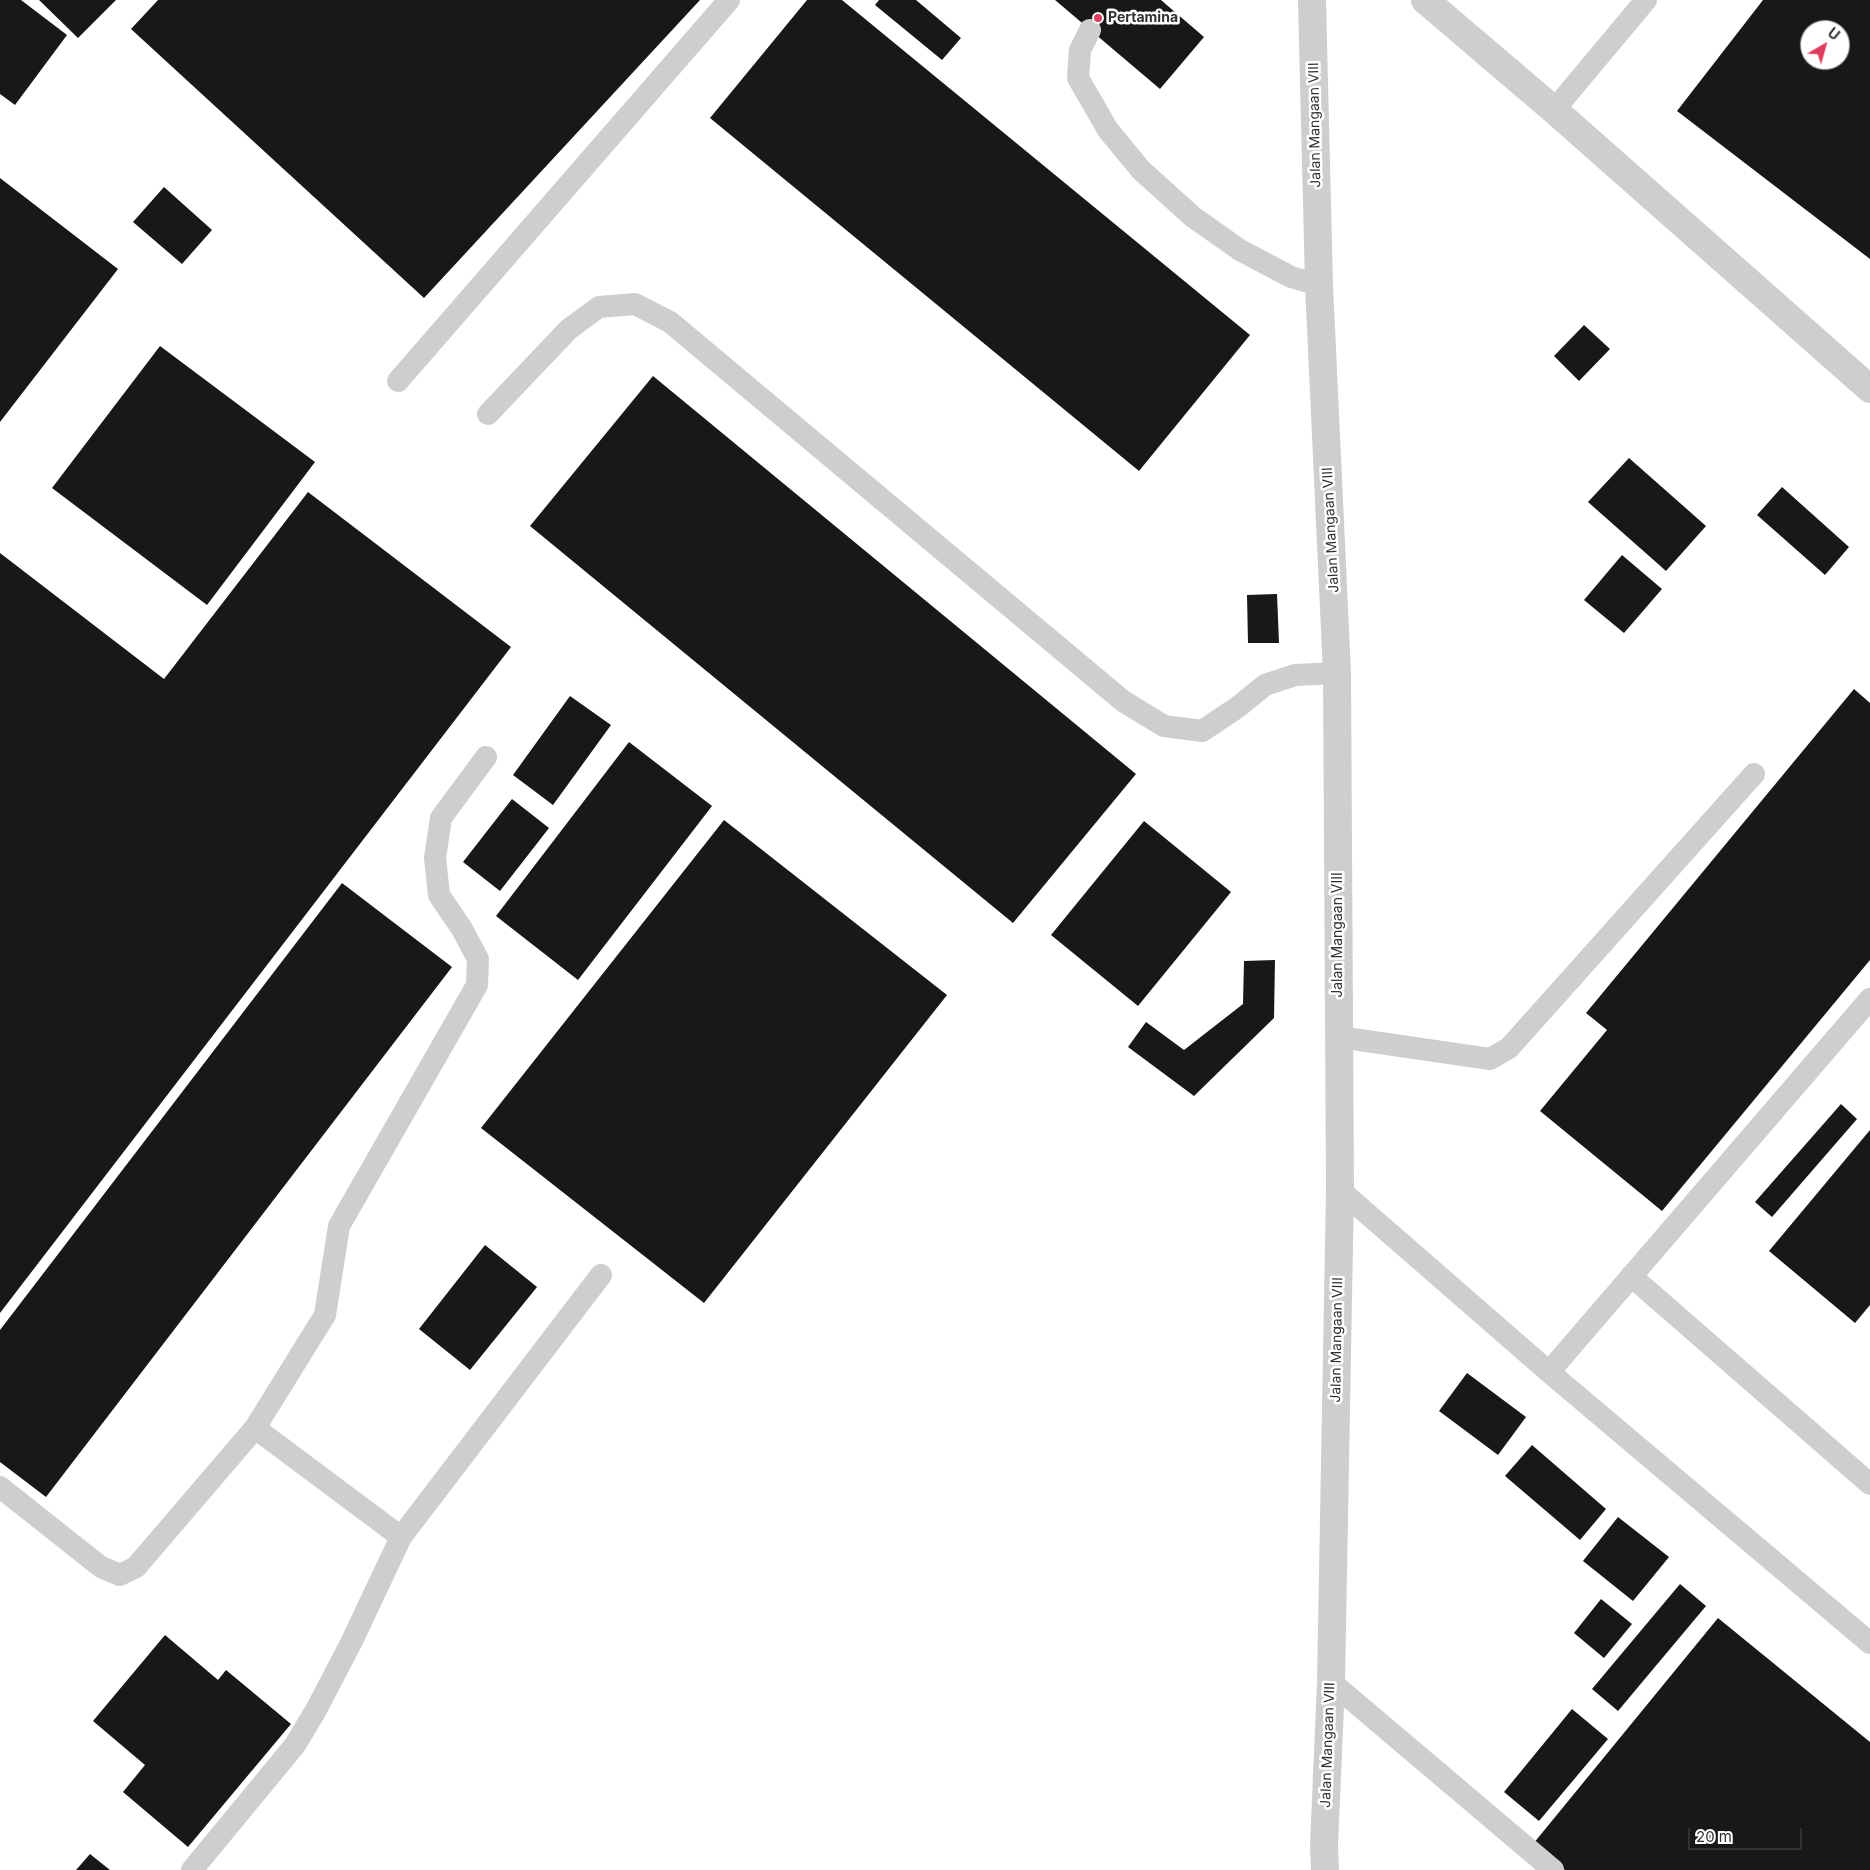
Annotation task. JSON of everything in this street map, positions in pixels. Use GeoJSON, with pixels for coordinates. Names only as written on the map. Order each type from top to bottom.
{"type":"FeatureCollection","features":[{"type":"Feature","properties":{"kind":"street","name":"Jalan Mangaan VIII"},"geometry":{"type":"LineString","coordinates":[[1312,0],[1319,284],[1337,673],[1340,1190],[1331,1682],[1324,1846],[1325,1870]]}},
{"type":"Feature","properties":{"kind":"street"},"geometry":{"type":"LineString","coordinates":[[1425,0],[1554,110],[1870,389]]}},
{"type":"Feature","properties":{"kind":"lane"},"geometry":{"type":"LineString","coordinates":[[398,381],[729,0]]}},
{"type":"Feature","properties":{"kind":"lane"},"geometry":{"type":"LineString","coordinates":[[1554,110],[1646,0]]}},
{"type":"Feature","properties":{"kind":"lane"},"geometry":{"type":"LineString","coordinates":[[1090,30],[1080,50],[1078,78],[1108,130],[1141,170],[1193,218],[1240,250],[1291,278],[1319,284]]}},
{"type":"Feature","properties":{"kind":"lane"},"geometry":{"type":"LineString","coordinates":[[488,414],[569,330],[599,307],[635,304],[670,322],[1123,702],[1164,726],[1202,731],[1238,707],[1265,685],[1295,675],[1337,673]]}},
{"type":"Feature","properties":{"kind":"lane"},"geometry":{"type":"LineString","coordinates":[[0,1487],[101,1567],[120,1575],[136,1567],[255,1428],[325,1315],[339,1226],[477,985],[478,959],[462,929],[440,895],[435,858],[441,818],[486,757]]}},
{"type":"Feature","properties":{"kind":"lane"},"geometry":{"type":"LineString","coordinates":[[1339,1037],[1490,1059],[1509,1048],[1754,774]]}},
{"type":"Feature","properties":{"kind":"lane"},"geometry":{"type":"LineString","coordinates":[[1549,1372],[1870,998]]}},
{"type":"Feature","properties":{"kind":"lane"},"geometry":{"type":"LineString","coordinates":[[1340,1190],[1549,1372],[1870,1643]]}},
{"type":"Feature","properties":{"kind":"lane"},"geometry":{"type":"LineString","coordinates":[[192,1870],[295,1745],[316,1710],[401,1537],[601,1275]]}},
{"type":"Feature","properties":{"kind":"lane"},"geometry":{"type":"LineString","coordinates":[[1631,1276],[1870,1484]]}},
{"type":"Feature","properties":{"kind":"lane"},"geometry":{"type":"LineString","coordinates":[[255,1428],[401,1537]]}},
{"type":"Feature","properties":{"kind":"lane"},"geometry":{"type":"LineString","coordinates":[[1331,1682],[1553,1870]]}},
{"type":"Feature","properties":{"kind":"building"},"geometry":{"type":"Polygon","coordinates":[[[0,0],[21,0],[67,35],[15,105],[0,94],[0,0]]]}},
{"type":"Feature","properties":{"kind":"building"},"geometry":{"type":"Polygon","coordinates":[[[39,0],[116,0],[78,38],[39,0]]]}},
{"type":"Feature","properties":{"kind":"building"},"geometry":{"type":"Polygon","coordinates":[[[158,0],[700,0],[424,298],[131,29],[158,0]]]}},
{"type":"Feature","properties":{"kind":"building"},"geometry":{"type":"Polygon","coordinates":[[[807,0],[842,0],[1250,335],[1139,471],[710,118],[807,0]]]}},
{"type":"Feature","properties":{"kind":"building"},"geometry":{"type":"Polygon","coordinates":[[[879,0],[916,0],[961,38],[942,60],[875,5],[879,0]]]}},
{"type":"Feature","properties":{"kind":"building"},"geometry":{"type":"Polygon","coordinates":[[[1055,0],[1161,0],[1204,37],[1160,89],[1055,0]]]}},
{"type":"Feature","properties":{"kind":"building"},"geometry":{"type":"Polygon","coordinates":[[[1763,0],[1870,0],[1870,259],[1677,111],[1763,0]]]}},
{"type":"Feature","properties":{"kind":"building"},"geometry":{"type":"Polygon","coordinates":[[[0,178],[118,269],[0,422],[0,178]]]}},
{"type":"Feature","properties":{"kind":"building"},"geometry":{"type":"Polygon","coordinates":[[[164,187],[212,230],[182,264],[133,222],[164,187]]]}},
{"type":"Feature","properties":{"kind":"building"},"geometry":{"type":"Polygon","coordinates":[[[1584,325],[1610,349],[1579,381],[1554,356],[1584,325]]]}},
{"type":"Feature","properties":{"kind":"building"},"geometry":{"type":"Polygon","coordinates":[[[160,346],[315,462],[207,605],[52,488],[160,346]]]}},
{"type":"Feature","properties":{"kind":"building"},"geometry":{"type":"Polygon","coordinates":[[[653,376],[1136,774],[1013,923],[530,526],[653,376]]]}},
{"type":"Feature","properties":{"kind":"building"},"geometry":{"type":"Polygon","coordinates":[[[1629,458],[1706,526],[1666,571],[1588,502],[1629,458]]]}},
{"type":"Feature","properties":{"kind":"building"},"geometry":{"type":"Polygon","coordinates":[[[1782,487],[1849,547],[1825,575],[1757,515],[1782,487]]]}},
{"type":"Feature","properties":{"kind":"building"},"geometry":{"type":"Polygon","coordinates":[[[308,492],[511,647],[0,1313],[0,553],[164,679],[308,492]]]}},
{"type":"Feature","properties":{"kind":"building"},"geometry":{"type":"Polygon","coordinates":[[[1622,555],[1662,589],[1624,633],[1584,600],[1622,555]]]}},
{"type":"Feature","properties":{"kind":"building"},"geometry":{"type":"Polygon","coordinates":[[[1277,594],[1279,643],[1248,643],[1247,595],[1277,594]]]}},
{"type":"Feature","properties":{"kind":"building"},"geometry":{"type":"Polygon","coordinates":[[[1854,689],[1870,703],[1870,960],[1662,1211],[1540,1111],[1607,1030],[1586,1013],[1854,689]]]}},
{"type":"Feature","properties":{"kind":"building"},"geometry":{"type":"Polygon","coordinates":[[[570,696],[611,725],[553,805],[513,775],[570,696]]]}},
{"type":"Feature","properties":{"kind":"building"},"geometry":{"type":"Polygon","coordinates":[[[629,742],[712,806],[578,980],[496,916],[629,742]]]}},
{"type":"Feature","properties":{"kind":"building"},"geometry":{"type":"Polygon","coordinates":[[[512,799],[549,828],[500,891],[463,862],[512,799]]]}},
{"type":"Feature","properties":{"kind":"building"},"geometry":{"type":"Polygon","coordinates":[[[724,820],[947,995],[704,1303],[481,1128],[724,820]]]}},
{"type":"Feature","properties":{"kind":"building"},"geometry":{"type":"Polygon","coordinates":[[[1144,821],[1231,892],[1138,1006],[1051,935],[1144,821]]]}},
{"type":"Feature","properties":{"kind":"building"},"geometry":{"type":"Polygon","coordinates":[[[342,883],[452,967],[46,1497],[0,1462],[0,1330],[342,883]]]}},
{"type":"Feature","properties":{"kind":"building"},"geometry":{"type":"Polygon","coordinates":[[[1275,960],[1274,1018],[1194,1096],[1128,1047],[1146,1022],[1184,1050],[1243,1004],[1244,961],[1275,960]]]}},
{"type":"Feature","properties":{"kind":"building"},"geometry":{"type":"Polygon","coordinates":[[[1841,1104],[1857,1119],[1772,1217],[1755,1202],[1841,1104]]]}},
{"type":"Feature","properties":{"kind":"building"},"geometry":{"type":"Polygon","coordinates":[[[1870,1130],[1870,1305],[1855,1323],[1769,1251],[1870,1130]]]}},
{"type":"Feature","properties":{"kind":"building"},"geometry":{"type":"Polygon","coordinates":[[[485,1245],[537,1287],[470,1370],[419,1329],[485,1245]]]}},
{"type":"Feature","properties":{"kind":"building"},"geometry":{"type":"Polygon","coordinates":[[[1467,1373],[1526,1417],[1498,1455],[1439,1411],[1467,1373]]]}},
{"type":"Feature","properties":{"kind":"building"},"geometry":{"type":"Polygon","coordinates":[[[1532,1445],[1606,1509],[1580,1540],[1505,1476],[1532,1445]]]}},
{"type":"Feature","properties":{"kind":"building"},"geometry":{"type":"Polygon","coordinates":[[[1618,1517],[1669,1557],[1633,1601],[1583,1561],[1618,1517]]]}},
{"type":"Feature","properties":{"kind":"building"},"geometry":{"type":"Polygon","coordinates":[[[1680,1584],[1706,1606],[1618,1711],[1592,1689],[1680,1584]]]}},
{"type":"Feature","properties":{"kind":"building"},"geometry":{"type":"Polygon","coordinates":[[[1601,1599],[1632,1624],[1604,1658],[1574,1633],[1601,1599]]]}},
{"type":"Feature","properties":{"kind":"building"},"geometry":{"type":"Polygon","coordinates":[[[1718,1618],[1870,1742],[1870,1870],[1565,1870],[1533,1844],[1718,1618]]]}},
{"type":"Feature","properties":{"kind":"building"},"geometry":{"type":"Polygon","coordinates":[[[165,1635],[218,1680],[226,1670],[291,1724],[188,1847],[123,1792],[145,1765],[93,1721],[165,1635]]]}},
{"type":"Feature","properties":{"kind":"building"},"geometry":{"type":"Polygon","coordinates":[[[1572,1709],[1608,1739],[1539,1821],[1504,1792],[1572,1709]]]}},
{"type":"Feature","properties":{"kind":"building"},"geometry":{"type":"Polygon","coordinates":[[[90,1854],[110,1870],[76,1870],[90,1854]]]}},
{"type":"Feature","properties":{"kind":"place","name":"Pertamina"},"geometry":{"type":"Point","coordinates":[1098,18]}}]}
